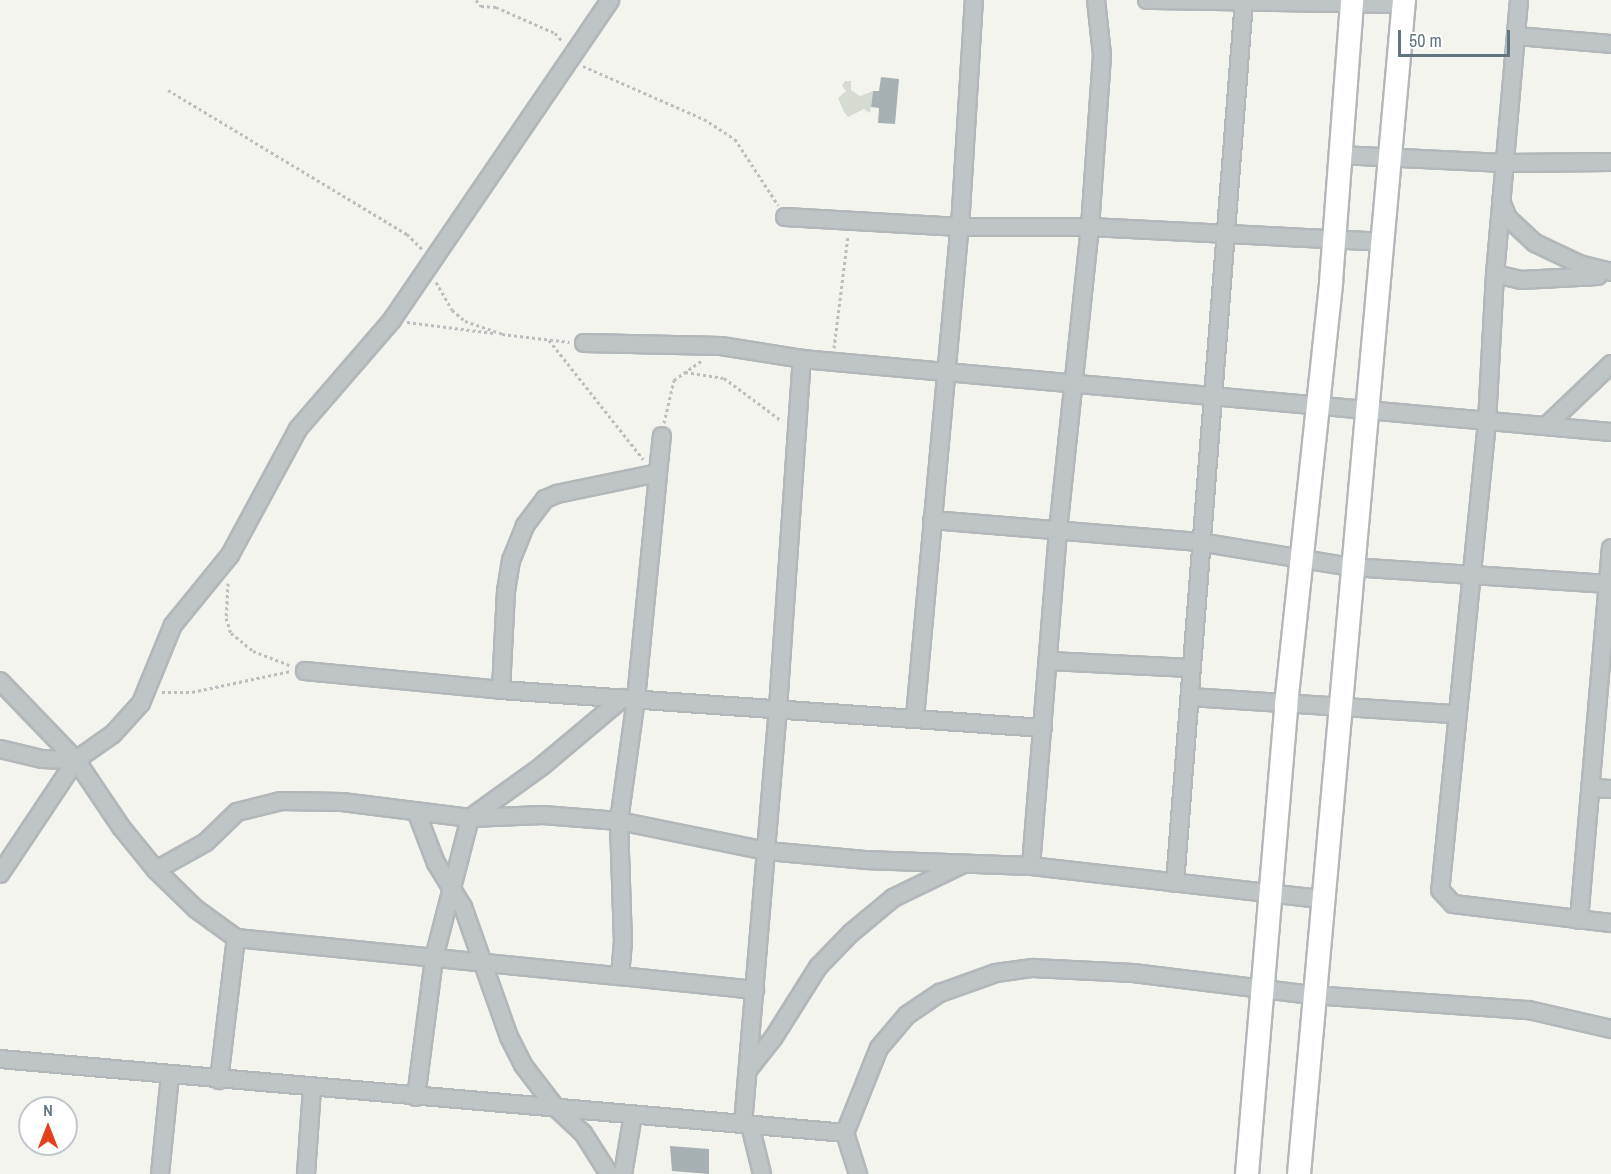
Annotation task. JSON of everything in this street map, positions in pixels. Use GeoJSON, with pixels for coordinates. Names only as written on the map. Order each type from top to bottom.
{"type":"FeatureCollection","features":[{"type":"Feature","properties":{"kind":"main road"},"geometry":{"type":"LineString","coordinates":[[1247,1174],[1286,705],[1319,406],[1334,239],[1351,1]]}},
{"type":"Feature","properties":{"kind":"main road"},"geometry":{"type":"LineString","coordinates":[[1299,1174],[1312,995],[1383,242],[1403,2]]}},
{"type":"Feature","properties":{"kind":"street"},"geometry":{"type":"LineString","coordinates":[[0,874],[76,760],[113,734],[143,696],[173,624],[230,555],[298,429],[392,320],[610,0]]}},
{"type":"Feature","properties":{"kind":"street"},"geometry":{"type":"LineString","coordinates":[[915,717],[960,227],[974,0]]}},
{"type":"Feature","properties":{"kind":"street"},"geometry":{"type":"LineString","coordinates":[[1031,866],[1058,531],[1090,227],[1102,55],[1096,0]]}},
{"type":"Feature","properties":{"kind":"street"},"geometry":{"type":"LineString","coordinates":[[1147,0],[1403,2]]}},
{"type":"Feature","properties":{"kind":"street"},"geometry":{"type":"LineString","coordinates":[[1519,0],[1495,274],[1487,422],[1455,714],[1440,882],[1444,898],[1453,904],[1611,923]]}},
{"type":"Feature","properties":{"kind":"street"},"geometry":{"type":"LineString","coordinates":[[1175,883],[1192,668],[1199,542],[1215,396],[1244,1]]}},
{"type":"Feature","properties":{"kind":"street"},"geometry":{"type":"LineString","coordinates":[[1516,36],[1611,44]]}},
{"type":"Feature","properties":{"kind":"street"},"geometry":{"type":"LineString","coordinates":[[1339,154],[1504,163],[1611,162]]}},
{"type":"Feature","properties":{"kind":"street"},"geometry":{"type":"LineString","coordinates":[[1501,201],[1508,218],[1535,243],[1579,264],[1611,272]]}},
{"type":"Feature","properties":{"kind":"street"},"geometry":{"type":"LineString","coordinates":[[785,217],[960,227],[1090,227],[1226,236],[1383,242]]}},
{"type":"Feature","properties":{"kind":"street"},"geometry":{"type":"LineString","coordinates":[[1495,274],[1521,280],[1611,277]]}},
{"type":"Feature","properties":{"kind":"street"},"geometry":{"type":"LineString","coordinates":[[584,344],[721,346],[802,359],[1075,381],[1367,411],[1611,432]]}},
{"type":"Feature","properties":{"kind":"street"},"geometry":{"type":"LineString","coordinates":[[762,1174],[746,1125],[748,1070],[778,708],[802,359]]}},
{"type":"Feature","properties":{"kind":"street"},"geometry":{"type":"LineString","coordinates":[[1546,426],[1611,364]]}},
{"type":"Feature","properties":{"kind":"street"},"geometry":{"type":"LineString","coordinates":[[620,976],[623,944],[619,821],[652,474],[662,436]]}},
{"type":"Feature","properties":{"kind":"street"},"geometry":{"type":"LineString","coordinates":[[501,690],[506,591],[511,560],[525,526],[545,499],[557,494],[652,474]]}},
{"type":"Feature","properties":{"kind":"street"},"geometry":{"type":"LineString","coordinates":[[932,520],[1199,542],[1352,567],[1609,584]]}},
{"type":"Feature","properties":{"kind":"street"},"geometry":{"type":"LineString","coordinates":[[1579,920],[1611,548]]}},
{"type":"Feature","properties":{"kind":"street"},"geometry":{"type":"LineString","coordinates":[[1048,661],[1192,668]]}},
{"type":"Feature","properties":{"kind":"street"},"geometry":{"type":"LineString","coordinates":[[305,671],[501,690],[915,717],[1043,728]]}},
{"type":"Feature","properties":{"kind":"street"},"geometry":{"type":"LineString","coordinates":[[0,681],[76,760],[121,827],[156,870],[196,909],[236,939],[755,990]]}},
{"type":"Feature","properties":{"kind":"street"},"geometry":{"type":"LineString","coordinates":[[1190,696],[1339,709],[1455,714]]}},
{"type":"Feature","properties":{"kind":"street"},"geometry":{"type":"LineString","coordinates":[[416,1097],[434,958],[470,818],[524,780],[629,699]]}},
{"type":"Feature","properties":{"kind":"street"},"geometry":{"type":"LineString","coordinates":[[0,749],[42,759],[76,760]]}},
{"type":"Feature","properties":{"kind":"street"},"geometry":{"type":"LineString","coordinates":[[1590,788],[1611,789]]}},
{"type":"Feature","properties":{"kind":"street"},"geometry":{"type":"LineString","coordinates":[[156,870],[206,842],[237,812],[280,801],[342,802],[470,818],[543,815],[619,821],[766,851],[865,860],[971,861],[1031,866],[1322,899]]}},
{"type":"Feature","properties":{"kind":"street"},"geometry":{"type":"LineString","coordinates":[[416,811],[436,863],[452,886],[484,963],[508,1037],[523,1065],[556,1108],[583,1133],[609,1174]]}},
{"type":"Feature","properties":{"kind":"street"},"geometry":{"type":"LineString","coordinates":[[748,1070],[774,1037],[818,967],[851,933],[892,898],[926,879],[971,861]]}},
{"type":"Feature","properties":{"kind":"street"},"geometry":{"type":"LineString","coordinates":[[219,1080],[236,939]]}},
{"type":"Feature","properties":{"kind":"street"},"geometry":{"type":"LineString","coordinates":[[858,1174],[845,1133],[879,1048],[908,1016],[940,993],[996,973],[1033,968],[1133,973],[1312,995],[1529,1011],[1611,1029]]}},
{"type":"Feature","properties":{"kind":"street"},"geometry":{"type":"LineString","coordinates":[[0,1059],[219,1080],[845,1133]]}},
{"type":"Feature","properties":{"kind":"street"},"geometry":{"type":"LineString","coordinates":[[160,1174],[170,1075]]}},
{"type":"Feature","properties":{"kind":"street"},"geometry":{"type":"LineString","coordinates":[[306,1174],[312,1088]]}},
{"type":"Feature","properties":{"kind":"street"},"geometry":{"type":"LineString","coordinates":[[623,1174],[633,1115]]}},
{"type":"Feature","properties":{"kind":"path"},"geometry":{"type":"LineString","coordinates":[[476,0],[481,6],[496,7],[555,33],[572,54],[601,76],[704,119],[735,139],[785,217]]}},
{"type":"Feature","properties":{"kind":"path"},"geometry":{"type":"LineString","coordinates":[[168,90],[406,234],[423,249],[428,266],[452,310],[465,321],[502,334]]}},
{"type":"Feature","properties":{"kind":"path"},"geometry":{"type":"LineString","coordinates":[[832,361],[850,222]]}},
{"type":"Feature","properties":{"kind":"path"},"geometry":{"type":"LineString","coordinates":[[392,320],[584,344]]}},
{"type":"Feature","properties":{"kind":"path"},"geometry":{"type":"LineString","coordinates":[[549,340],[640,450],[652,474]]}},
{"type":"Feature","properties":{"kind":"path"},"geometry":{"type":"LineString","coordinates":[[662,436],[671,385],[721,346]]}},
{"type":"Feature","properties":{"kind":"path"},"geometry":{"type":"LineString","coordinates":[[685,372],[724,378],[797,428]]}},
{"type":"Feature","properties":{"kind":"path"},"geometry":{"type":"LineString","coordinates":[[230,555],[226,618],[231,633],[254,651],[305,671]]}},
{"type":"Feature","properties":{"kind":"path"},"geometry":{"type":"LineString","coordinates":[[143,696],[243,683],[286,671],[305,671]]}},
{"type":"Feature","properties":{"kind":"shaded area"},"geometry":{"type":"Polygon","coordinates":[[[845,81],[851,81],[851,90],[860,96],[873,91],[870,113],[864,109],[848,117],[844,112],[838,98],[846,91],[842,86],[845,81]]]}},
{"type":"Feature","properties":{"kind":"building"},"geometry":{"type":"Polygon","coordinates":[[[881,77],[899,79],[895,124],[878,123],[879,108],[871,107],[873,91],[879,91],[881,77]]]}},
{"type":"Feature","properties":{"kind":"building"},"geometry":{"type":"Polygon","coordinates":[[[670,1146],[709,1149],[709,1174],[672,1171],[670,1146]]]}}]}
